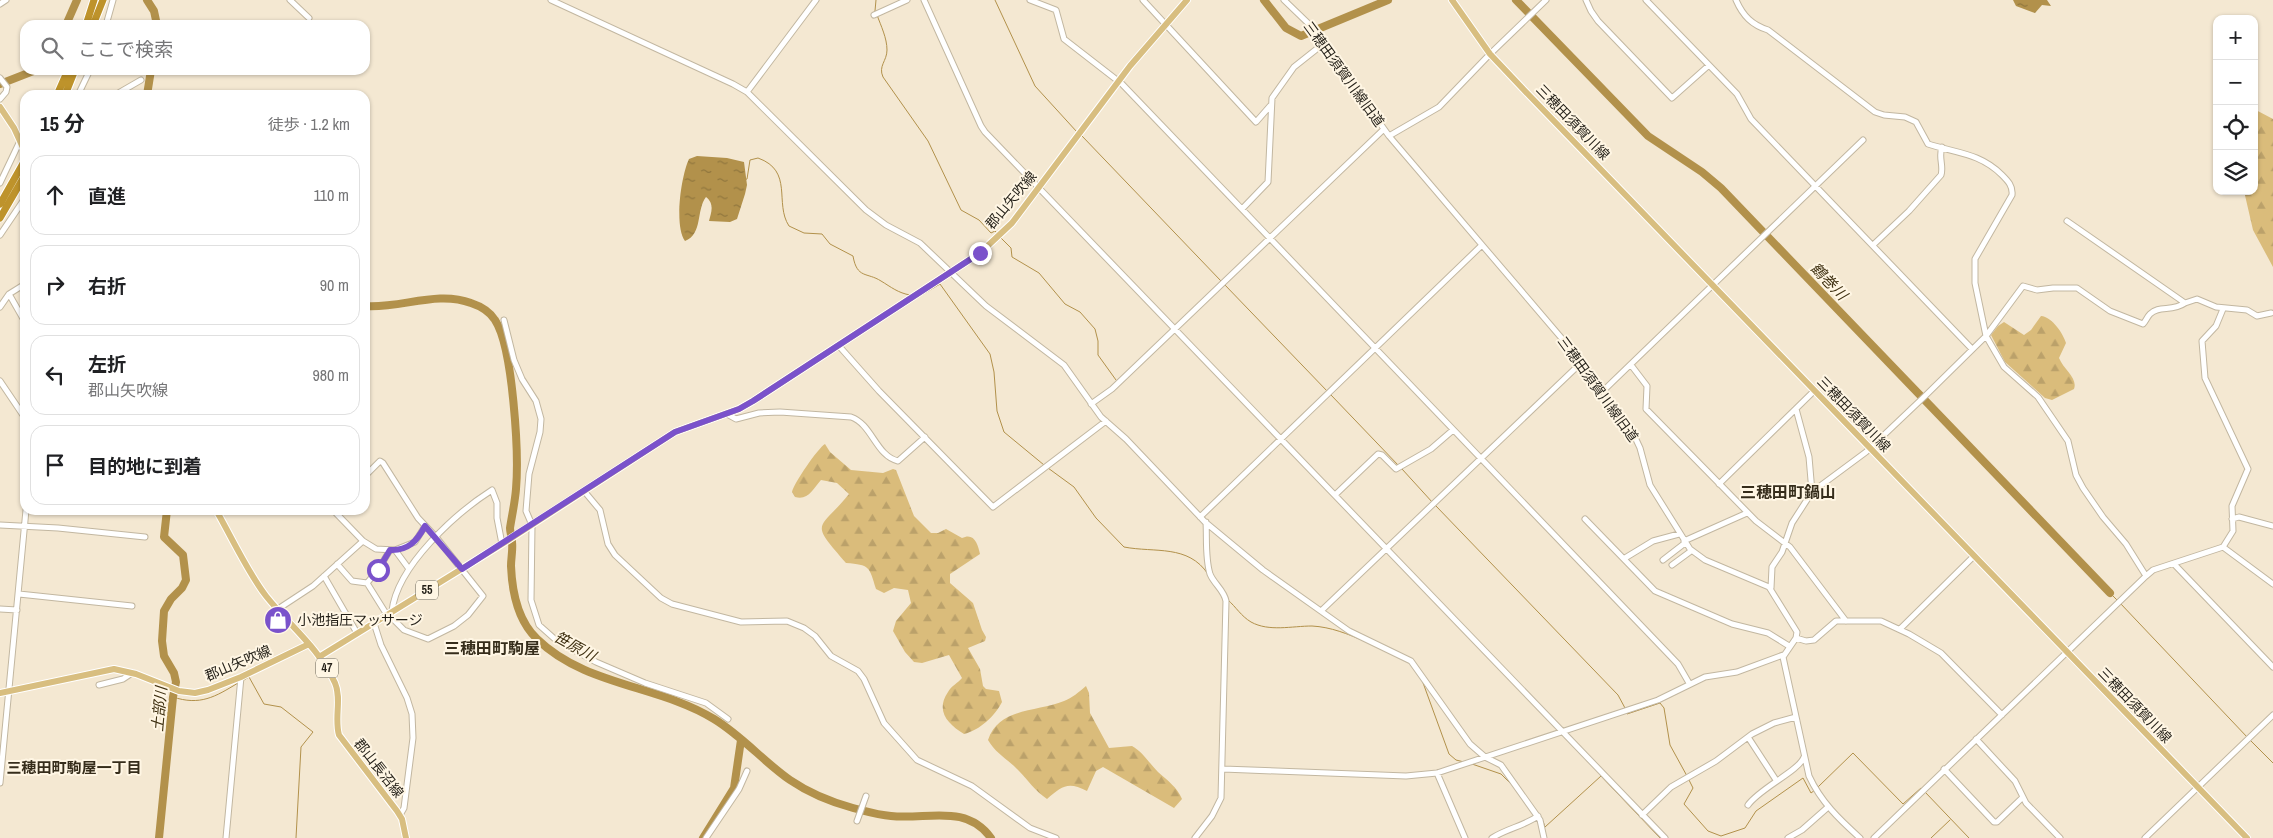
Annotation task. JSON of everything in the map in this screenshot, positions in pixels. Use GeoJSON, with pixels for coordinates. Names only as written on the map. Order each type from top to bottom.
{"type":"FeatureCollection","features":[{"type":"Feature","properties":{"kind":"highway"},"geometry":{"type":"LineString","coordinates":[[88,20],[94,0]]}},
{"type":"Feature","properties":{"kind":"highway"},"geometry":{"type":"LineString","coordinates":[[95,20],[103,0]]}},
{"type":"Feature","properties":{"kind":"highway"},"geometry":{"type":"LineString","coordinates":[[59,90],[66,75]]}},
{"type":"Feature","properties":{"kind":"highway"},"geometry":{"type":"LineString","coordinates":[[67,90],[74,75]]}},
{"type":"Feature","properties":{"kind":"highway"},"geometry":{"type":"LineString","coordinates":[[0,204],[20,169]]}},
{"type":"Feature","properties":{"kind":"highway"},"geometry":{"type":"LineString","coordinates":[[0,218],[20,183]]}},
{"type":"Feature","properties":{"kind":"main road","name":"郡山矢吹線"},"geometry":{"type":"LineString","coordinates":[[319,657],[503,544],[675,432],[727,414],[753,401],[980,253],[1002,234],[1119,81],[1165,23],[1187,0]]}},
{"type":"Feature","properties":{"kind":"main road","name":"三穂田須賀川線"},"geometry":{"type":"LineString","coordinates":[[1452,0],[1490,54],[1524,90],[2246,838]]}},
{"type":"Feature","properties":{"kind":"main road"},"geometry":{"type":"LineString","coordinates":[[0,107],[20,141]]}},
{"type":"Feature","properties":{"kind":"main road"},"geometry":{"type":"LineString","coordinates":[[0,114],[20,141]]}},
{"type":"Feature","properties":{"kind":"main road","name":"郡山長沼線"},"geometry":{"type":"LineString","coordinates":[[219,515],[263,592],[319,657],[336,688],[339,735],[400,815],[406,838]]}},
{"type":"Feature","properties":{"kind":"main road","name":"郡山矢吹線"},"geometry":{"type":"LineString","coordinates":[[0,693],[114,669],[132,673],[188,693],[208,690],[241,677],[309,644]]}},
{"type":"Feature","properties":{"kind":"street"},"geometry":{"type":"LineString","coordinates":[[0,4],[6,0]]}},
{"type":"Feature","properties":{"kind":"street"},"geometry":{"type":"LineString","coordinates":[[108,20],[114,0]]}},
{"type":"Feature","properties":{"kind":"street"},"geometry":{"type":"LineString","coordinates":[[290,0],[309,18]]}},
{"type":"Feature","properties":{"kind":"street"},"geometry":{"type":"LineString","coordinates":[[551,0],[747,92],[866,210],[886,225],[920,243],[1002,320],[1064,365],[1091,404],[1206,522],[1284,586],[1357,636],[1413,663],[1470,744],[1485,757],[1501,765],[1538,816],[1544,830],[1544,838]]}},
{"type":"Feature","properties":{"kind":"street"},"geometry":{"type":"LineString","coordinates":[[747,92],[816,0]]}},
{"type":"Feature","properties":{"kind":"street"},"geometry":{"type":"LineString","coordinates":[[874,15],[907,0]]}},
{"type":"Feature","properties":{"kind":"street"},"geometry":{"type":"LineString","coordinates":[[924,0],[980,126],[1665,838]]}},
{"type":"Feature","properties":{"kind":"street"},"geometry":{"type":"LineString","coordinates":[[1030,0],[1056,10],[1064,39],[1119,81],[1678,664],[1689,683]]}},
{"type":"Feature","properties":{"kind":"street"},"geometry":{"type":"LineString","coordinates":[[1143,0],[1256,122],[1270,106]]}},
{"type":"Feature","properties":{"kind":"street","name":"三穂田須賀川線旧道"},"geometry":{"type":"LineString","coordinates":[[1284,0],[1311,26],[1389,136],[1582,362],[1638,441],[1648,482],[1684,542],[1692,551],[1705,560],[1770,588]]}},
{"type":"Feature","properties":{"kind":"street"},"geometry":{"type":"LineString","coordinates":[[1389,136],[1439,107],[1546,0]]}},
{"type":"Feature","properties":{"kind":"street"},"geometry":{"type":"LineString","coordinates":[[1586,0],[1598,21],[1672,98],[1708,66]]}},
{"type":"Feature","properties":{"kind":"street"},"geometry":{"type":"LineString","coordinates":[[1646,0],[1741,98],[1751,119],[1972,349]]}},
{"type":"Feature","properties":{"kind":"street"},"geometry":{"type":"LineString","coordinates":[[1736,0],[1744,16],[1757,27],[1768,30],[1875,112],[1912,118],[1920,126],[1927,143],[1959,151],[1991,164],[2006,178],[2012,189],[2010,200],[1976,258],[1975,283],[1986,336],[2004,367],[2038,397],[2068,441],[2076,474],[2083,488],[2103,517],[2126,544],[2146,576]]}},
{"type":"Feature","properties":{"kind":"street"},"geometry":{"type":"LineString","coordinates":[[1242,209],[1268,182],[1270,106],[1272,98],[1292,70],[1323,44]]}},
{"type":"Feature","properties":{"kind":"street"},"geometry":{"type":"LineString","coordinates":[[80,90],[88,75]]}},
{"type":"Feature","properties":{"kind":"street"},"geometry":{"type":"LineString","coordinates":[[0,78],[7,87],[6,92],[0,99]]}},
{"type":"Feature","properties":{"kind":"street"},"geometry":{"type":"LineString","coordinates":[[124,90],[141,80]]}},
{"type":"Feature","properties":{"kind":"street"},"geometry":{"type":"LineString","coordinates":[[1091,404],[1112,390],[1384,129]]}},
{"type":"Feature","properties":{"kind":"street"},"geometry":{"type":"LineString","coordinates":[[1603,391],[1863,140]]}},
{"type":"Feature","properties":{"kind":"street"},"geometry":{"type":"LineString","coordinates":[[0,183],[20,141]]}},
{"type":"Feature","properties":{"kind":"street"},"geometry":{"type":"LineString","coordinates":[[1874,245],[1909,211],[1940,175],[1942,172],[1940,153],[1942,147]]}},
{"type":"Feature","properties":{"kind":"street"},"geometry":{"type":"LineString","coordinates":[[0,168],[9,165]]}},
{"type":"Feature","properties":{"kind":"street"},"geometry":{"type":"LineString","coordinates":[[0,235],[20,205]]}},
{"type":"Feature","properties":{"kind":"street"},"geometry":{"type":"LineString","coordinates":[[2067,221],[2184,303]]}},
{"type":"Feature","properties":{"kind":"street"},"geometry":{"type":"LineString","coordinates":[[1200,516],[1482,245]]}},
{"type":"Feature","properties":{"kind":"street"},"geometry":{"type":"LineString","coordinates":[[1223,769],[1406,776],[1437,773],[1664,697],[1689,683],[1705,677],[1737,672],[1783,655],[1796,638],[1796,629],[1770,588],[1771,569],[1782,552],[1792,523],[1812,492],[1869,449],[1920,401],[1986,336],[2023,286],[2036,290],[2077,288],[2110,311],[2143,324],[2150,314],[2156,310],[2176,309],[2184,303],[2197,299],[2223,309],[2247,310],[2257,316],[2271,313]]}},
{"type":"Feature","properties":{"kind":"street"},"geometry":{"type":"LineString","coordinates":[[0,307],[9,294],[20,287]]}},
{"type":"Feature","properties":{"kind":"street"},"geometry":{"type":"LineString","coordinates":[[9,294],[20,313]]}},
{"type":"Feature","properties":{"kind":"street"},"geometry":{"type":"LineString","coordinates":[[1877,837],[1944,769],[2067,653],[2107,611],[2153,570],[2223,547],[2233,532],[2233,503],[2248,469],[2205,378],[2203,369],[2203,339],[2213,332],[2223,309]]}},
{"type":"Feature","properties":{"kind":"street"},"geometry":{"type":"LineString","coordinates":[[504,320],[518,370],[522,380],[533,395],[541,419],[540,432],[529,474],[526,504],[527,516],[531,526],[530,600],[535,618],[541,627],[557,641],[596,662],[646,683],[706,703],[728,719]]}},
{"type":"Feature","properties":{"kind":"street"},"geometry":{"type":"LineString","coordinates":[[839,346],[858,369],[990,505],[995,507],[1106,420]]}},
{"type":"Feature","properties":{"kind":"street"},"geometry":{"type":"LineString","coordinates":[[1321,611],[1582,362]]}},
{"type":"Feature","properties":{"kind":"street"},"geometry":{"type":"LineString","coordinates":[[1631,365],[1647,386],[1646,409],[1747,513],[1771,535],[1785,543],[1820,585],[1846,621]]}},
{"type":"Feature","properties":{"kind":"street"},"geometry":{"type":"LineString","coordinates":[[0,381],[20,411]]}},
{"type":"Feature","properties":{"kind":"street"},"geometry":{"type":"LineString","coordinates":[[1719,484],[1814,391]]}},
{"type":"Feature","properties":{"kind":"street"},"geometry":{"type":"LineString","coordinates":[[1796,409],[1809,457],[1812,492]]}},
{"type":"Feature","properties":{"kind":"street"},"geometry":{"type":"LineString","coordinates":[[727,414],[736,419],[759,413],[780,412],[851,416],[860,421],[875,442],[892,459],[898,462],[925,437]]}},
{"type":"Feature","properties":{"kind":"street"},"geometry":{"type":"LineString","coordinates":[[1335,496],[1378,454],[1382,455],[1396,469],[1431,449],[1453,430]]}},
{"type":"Feature","properties":{"kind":"street"},"geometry":{"type":"LineString","coordinates":[[337,564],[352,581],[367,583],[400,627],[424,639],[436,636],[454,626],[468,615],[483,596],[425,526],[392,480],[383,463],[380,461],[370,471]]}},
{"type":"Feature","properties":{"kind":"street"},"geometry":{"type":"LineString","coordinates":[[389,613],[409,569],[454,518],[492,490],[497,503],[497,520],[503,544]]}},
{"type":"Feature","properties":{"kind":"street"},"geometry":{"type":"LineString","coordinates":[[584,491],[600,510],[608,544],[615,555],[657,595],[672,604],[741,622],[787,621],[804,628],[815,636],[831,656],[858,671],[864,679],[884,723],[917,760],[972,786],[1030,828],[1056,838]]}},
{"type":"Feature","properties":{"kind":"street"},"geometry":{"type":"LineString","coordinates":[[1663,560],[1684,542],[1747,513]]}},
{"type":"Feature","properties":{"kind":"street"},"geometry":{"type":"LineString","coordinates":[[0,782],[25,515]]}},
{"type":"Feature","properties":{"kind":"street"},"geometry":{"type":"LineString","coordinates":[[338,515],[363,541],[376,549],[393,550],[416,541],[425,526]]}},
{"type":"Feature","properties":{"kind":"street"},"geometry":{"type":"LineString","coordinates":[[2232,519],[2239,517],[2273,526]]}},
{"type":"Feature","properties":{"kind":"street"},"geometry":{"type":"LineString","coordinates":[[1585,519],[1655,591],[1732,624],[1768,633],[1789,646]]}},
{"type":"Feature","properties":{"kind":"street"},"geometry":{"type":"LineString","coordinates":[[1195,838],[1217,807],[1221,798],[1223,769],[1226,601],[1225,596],[1211,577],[1206,522]]}},
{"type":"Feature","properties":{"kind":"street"},"geometry":{"type":"LineString","coordinates":[[0,525],[58,528],[145,537]]}},
{"type":"Feature","properties":{"kind":"street"},"geometry":{"type":"LineString","coordinates":[[1625,558],[1653,541],[1679,534]]}},
{"type":"Feature","properties":{"kind":"street"},"geometry":{"type":"LineString","coordinates":[[278,609],[313,586],[363,541]]}},
{"type":"Feature","properties":{"kind":"street"},"geometry":{"type":"LineString","coordinates":[[2223,547],[2273,584]]}},
{"type":"Feature","properties":{"kind":"street"},"geometry":{"type":"LineString","coordinates":[[393,550],[409,569]]}},
{"type":"Feature","properties":{"kind":"street"},"geometry":{"type":"LineString","coordinates":[[367,583],[393,550]]}},
{"type":"Feature","properties":{"kind":"street"},"geometry":{"type":"LineString","coordinates":[[1672,565],[1692,551]]}},
{"type":"Feature","properties":{"kind":"street"},"geometry":{"type":"LineString","coordinates":[[1900,629],[1974,556]]}},
{"type":"Feature","properties":{"kind":"street"},"geometry":{"type":"LineString","coordinates":[[2174,564],[2273,667]]}},
{"type":"Feature","properties":{"kind":"street"},"geometry":{"type":"LineString","coordinates":[[324,576],[357,633]]}},
{"type":"Feature","properties":{"kind":"street"},"geometry":{"type":"LineString","coordinates":[[19,594],[132,606]]}},
{"type":"Feature","properties":{"kind":"street"},"geometry":{"type":"LineString","coordinates":[[0,609],[17,610]]}},
{"type":"Feature","properties":{"kind":"street"},"geometry":{"type":"LineString","coordinates":[[1796,638],[1803,641],[1814,640],[1824,633],[1833,622],[1877,620],[1900,629],[1941,653],[2002,715]]}},
{"type":"Feature","properties":{"kind":"street"},"geometry":{"type":"LineString","coordinates":[[374,623],[381,645],[407,698],[412,714],[412,750],[404,808],[400,815]]}},
{"type":"Feature","properties":{"kind":"street"},"geometry":{"type":"LineString","coordinates":[[1783,655],[1809,776],[1816,792],[1827,808],[1860,838]]}},
{"type":"Feature","properties":{"kind":"street"},"geometry":{"type":"LineString","coordinates":[[99,685],[124,679],[132,673]]}},
{"type":"Feature","properties":{"kind":"street"},"geometry":{"type":"LineString","coordinates":[[226,838],[241,677]]}},
{"type":"Feature","properties":{"kind":"street"},"geometry":{"type":"LineString","coordinates":[[2145,838],[2273,715]]}},
{"type":"Feature","properties":{"kind":"street"},"geometry":{"type":"LineString","coordinates":[[1642,815],[1671,787],[1716,762],[1748,737],[1774,723],[1796,717]]}},
{"type":"Feature","properties":{"kind":"street"},"geometry":{"type":"LineString","coordinates":[[1748,737],[1776,780]]}},
{"type":"Feature","properties":{"kind":"street"},"geometry":{"type":"LineString","coordinates":[[1976,739],[2016,781],[2022,798],[2060,838]]}},
{"type":"Feature","properties":{"kind":"street"},"geometry":{"type":"LineString","coordinates":[[1748,805],[1776,780],[1800,765],[1804,757]]}},
{"type":"Feature","properties":{"kind":"street"},"geometry":{"type":"LineString","coordinates":[[1944,769],[1994,822],[1997,822],[2022,798]]}},
{"type":"Feature","properties":{"kind":"street"},"geometry":{"type":"LineString","coordinates":[[706,838],[734,797],[747,772]]}},
{"type":"Feature","properties":{"kind":"street"},"geometry":{"type":"LineString","coordinates":[[1437,773],[1465,838]]}},
{"type":"Feature","properties":{"kind":"street"},"geometry":{"type":"LineString","coordinates":[[857,821],[866,796]]}},
{"type":"Feature","properties":{"kind":"street"},"geometry":{"type":"LineString","coordinates":[[1788,838],[1802,830],[1827,808]]}},
{"type":"Feature","properties":{"kind":"street"},"geometry":{"type":"LineString","coordinates":[[1492,838],[1507,829],[1526,823],[1538,816]]}},
{"type":"Feature","properties":{"kind":"green space"},"geometry":{"type":"Polygon","coordinates":[[[2258,111],[2273,119],[2273,267],[2253,230],[2245,195],[2258,195],[2258,111]]]}},
{"type":"Feature","properties":{"kind":"green space"},"geometry":{"type":"Polygon","coordinates":[[[2041,316],[2053,322],[2065,339],[2066,343],[2059,358],[2075,385],[2074,389],[2052,400],[2045,398],[2005,362],[1991,335],[2004,322],[2024,335],[2031,330],[2041,316]]]}},
{"type":"Feature","properties":{"kind":"green space"},"geometry":{"type":"Polygon","coordinates":[[[825,444],[830,452],[851,470],[883,473],[893,469],[896,470],[914,516],[931,533],[938,533],[946,529],[962,538],[970,537],[977,543],[980,554],[950,574],[950,583],[973,603],[986,637],[985,641],[968,648],[980,669],[983,686],[986,689],[999,691],[1002,702],[991,717],[976,729],[964,734],[948,721],[943,711],[944,699],[948,692],[962,678],[949,655],[922,663],[914,662],[905,652],[893,631],[896,621],[911,603],[908,590],[894,588],[884,593],[876,589],[870,571],[867,568],[846,563],[826,539],[822,527],[825,521],[849,494],[837,483],[821,480],[807,496],[795,497],[792,492],[807,466],[825,444]]]}},
{"type":"Feature","properties":{"kind":"green space"},"geometry":{"type":"Polygon","coordinates":[[[1086,686],[1089,693],[1090,713],[1109,748],[1132,746],[1139,751],[1180,795],[1182,799],[1174,808],[1103,767],[1096,771],[1087,791],[1075,786],[1066,786],[1047,799],[988,740],[993,729],[1010,716],[1064,701],[1073,697],[1086,686]]]}},
{"type":"Feature","properties":{"kind":"water"},"geometry":{"type":"Polygon","coordinates":[[[2013,0],[2047,0],[2051,6],[2042,5],[2035,13],[2016,6],[2013,0]]]}},
{"type":"Feature","properties":{"kind":"water"},"geometry":{"type":"Polygon","coordinates":[[[697,156],[727,158],[744,162],[747,185],[737,219],[730,222],[709,221],[711,203],[706,197],[701,208],[697,227],[691,238],[685,241],[679,213],[681,188],[689,159],[697,156]]]}},
{"type":"Feature","properties":{"kind":"waterway"},"geometry":{"type":"LineString","coordinates":[[68,20],[77,0]]}},
{"type":"Feature","properties":{"kind":"waterway","name":"笹原川"},"geometry":{"type":"LineString","coordinates":[[147,0],[154,11],[156,20]]}},
{"type":"Feature","properties":{"kind":"waterway"},"geometry":{"type":"LineString","coordinates":[[875,11],[876,0]]}},
{"type":"Feature","properties":{"kind":"waterway"},"geometry":{"type":"LineString","coordinates":[[995,0],[1035,86],[1077,132]]}},
{"type":"Feature","properties":{"kind":"waterway","name":"鶴巻川"},"geometry":{"type":"LineString","coordinates":[[1264,0],[1286,28],[1301,36],[1388,0]]}},
{"type":"Feature","properties":{"kind":"waterway","name":"鶴巻川"},"geometry":{"type":"LineString","coordinates":[[1516,0],[1648,136],[1702,172],[1721,188],[2110,593]]}},
{"type":"Feature","properties":{"kind":"waterway"},"geometry":{"type":"LineString","coordinates":[[877,15],[887,46],[887,54],[882,67],[883,77],[928,141],[961,210],[979,220],[991,233],[995,231],[997,233]]}},
{"type":"Feature","properties":{"kind":"waterway"},"geometry":{"type":"LineString","coordinates":[[0,84],[23,75]]}},
{"type":"Feature","properties":{"kind":"waterway","name":"笹原川"},"geometry":{"type":"LineString","coordinates":[[148,90],[150,75]]}},
{"type":"Feature","properties":{"kind":"waterway"},"geometry":{"type":"LineString","coordinates":[[1082,136],[1221,281]]}},
{"type":"Feature","properties":{"kind":"waterway"},"geometry":{"type":"LineString","coordinates":[[744,180],[747,179],[750,160],[758,158],[769,164],[776,171],[780,179],[783,208],[789,226],[804,233],[822,234],[830,244],[853,256],[860,272],[910,295]]}},
{"type":"Feature","properties":{"kind":"waterway"},"geometry":{"type":"LineString","coordinates":[[1001,238],[1011,248],[1012,257],[1039,273],[1065,304],[1080,312],[1095,329],[1098,341],[1098,355],[1116,380]]}},
{"type":"Feature","properties":{"kind":"waterway"},"geometry":{"type":"LineString","coordinates":[[918,297],[940,284],[990,354],[994,372],[997,411],[1004,432],[1044,465]]}},
{"type":"Feature","properties":{"kind":"waterway"},"geometry":{"type":"LineString","coordinates":[[1224,284],[1328,392]]}},
{"type":"Feature","properties":{"kind":"waterway","name":"笹原川"},"geometry":{"type":"LineString","coordinates":[[370,306],[445,298],[471,303],[490,314],[495,320],[501,334],[510,376],[517,452],[516,489],[510,528],[513,585],[521,615],[530,632],[537,639],[556,655],[577,667],[670,699],[714,719],[734,733],[790,780],[820,797],[872,813],[905,817],[945,815],[958,817],[970,820],[981,827],[991,838]]}},
{"type":"Feature","properties":{"kind":"waterway"},"geometry":{"type":"LineString","coordinates":[[1331,395],[1399,466]]}},
{"type":"Feature","properties":{"kind":"waterway"},"geometry":{"type":"LineString","coordinates":[[1048,468],[1074,487],[1096,518],[1124,547],[1170,551],[1181,554],[1200,564],[1208,574]]}},
{"type":"Feature","properties":{"kind":"waterway"},"geometry":{"type":"LineString","coordinates":[[1402,469],[1433,503]]}},
{"type":"Feature","properties":{"kind":"waterway"},"geometry":{"type":"LineString","coordinates":[[1436,506],[1618,695],[1625,708]]}},
{"type":"Feature","properties":{"kind":"waterway","name":"土部川"},"geometry":{"type":"LineString","coordinates":[[159,838],[176,682],[174,673],[164,656],[162,641],[164,611],[186,580],[183,555],[164,537],[166,515]]}},
{"type":"Feature","properties":{"kind":"waterway"},"geometry":{"type":"LineString","coordinates":[[2110,593],[2117,600]]}},
{"type":"Feature","properties":{"kind":"waterway"},"geometry":{"type":"LineString","coordinates":[[1228,600],[1244,617],[1258,625],[1273,628],[1312,626],[1326,628],[1364,641]]}},
{"type":"Feature","properties":{"kind":"waterway"},"geometry":{"type":"LineString","coordinates":[[2120,603],[2248,738]]}},
{"type":"Feature","properties":{"kind":"waterway"},"geometry":{"type":"LineString","coordinates":[[244,680],[249,677],[264,704],[281,707],[313,732],[301,747],[296,838]]}},
{"type":"Feature","properties":{"kind":"waterway"},"geometry":{"type":"LineString","coordinates":[[1422,680],[1449,754],[1456,760],[1464,762]]}},
{"type":"Feature","properties":{"kind":"waterway"},"geometry":{"type":"LineString","coordinates":[[173,697],[191,701],[207,699],[238,683]]}},
{"type":"Feature","properties":{"kind":"waterway"},"geometry":{"type":"LineString","coordinates":[[1627,712],[1627,714],[1660,703],[1664,708],[1670,745],[1687,776]]}},
{"type":"Feature","properties":{"kind":"waterway"},"geometry":{"type":"LineString","coordinates":[[703,838],[734,788],[741,740]]}},
{"type":"Feature","properties":{"kind":"waterway"},"geometry":{"type":"LineString","coordinates":[[2251,741],[2273,763]]}},
{"type":"Feature","properties":{"kind":"waterway"},"geometry":{"type":"LineString","coordinates":[[1818,787],[1853,753],[1903,804],[1922,789]]}},
{"type":"Feature","properties":{"kind":"waterway"},"geometry":{"type":"LineString","coordinates":[[1472,764],[1501,774],[1514,787]]}},
{"type":"Feature","properties":{"kind":"waterway"},"geometry":{"type":"LineString","coordinates":[[1543,821],[1545,827],[1601,776],[1660,838]]}},
{"type":"Feature","properties":{"kind":"waterway"},"geometry":{"type":"LineString","coordinates":[[1689,780],[1693,788],[1684,804],[1708,831],[1721,836],[1745,828],[1756,811],[1803,778],[1811,793],[1815,790]]}},
{"type":"Feature","properties":{"kind":"waterway"},"geometry":{"type":"LineString","coordinates":[[1925,792],[1969,838]]}},
{"type":"Feature","properties":{"kind":"waterway"},"geometry":{"type":"LineString","coordinates":[[1931,838],[1950,820]]}},
{"type":"Feature","properties":{"kind":"place","name":"小池指圧マッサージ"},"geometry":{"type":"Point","coordinates":[278,620]}},
{"type":"Feature","properties":{"kind":"district","name":"三穂田町鍋山"},"geometry":{"type":"Point","coordinates":[1788,492]}},
{"type":"Feature","properties":{"kind":"district","name":"三穂田町駒屋"},"geometry":{"type":"Point","coordinates":[492,648]}},
{"type":"Feature","properties":{"kind":"district","name":"三穂田町駒屋一丁目"},"geometry":{"type":"Point","coordinates":[74,767]}},
{"type":"Feature","properties":{"kind":"route"},"geometry":{"type":"LineString","coordinates":[[378,570],[390,550],[398,550],[415,542],[425,526],[462,569],[675,432],[739,409],[753,401],[980,253]]}}]}
